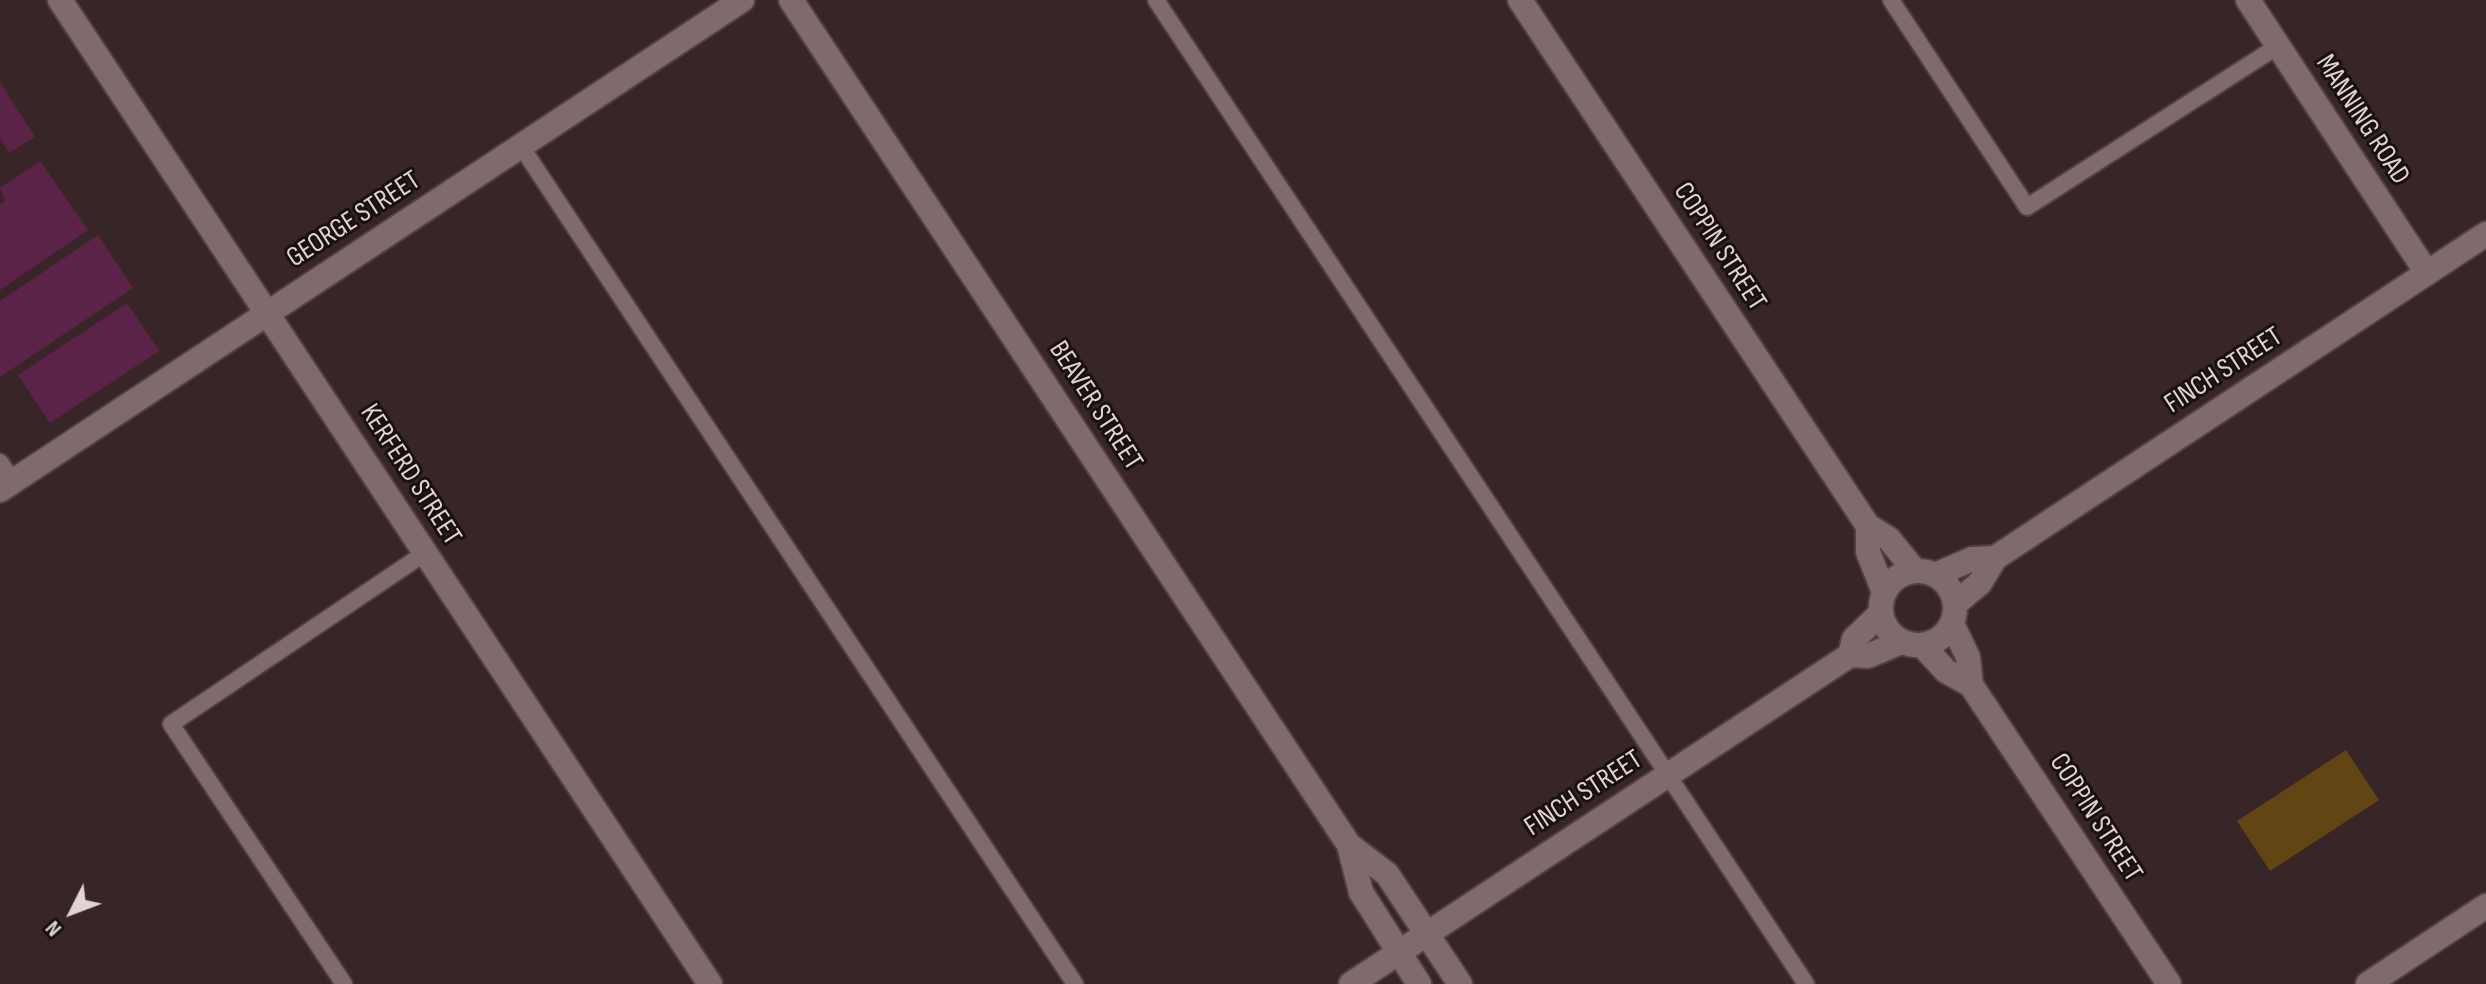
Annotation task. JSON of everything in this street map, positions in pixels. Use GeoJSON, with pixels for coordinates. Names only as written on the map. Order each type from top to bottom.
{"type":"FeatureCollection","features":[{"type":"Feature","properties":{"kind":"street","name":"KERFERD STREET"},"geometry":{"type":"LineString","coordinates":[[60,0],[710,984]]}},
{"type":"Feature","properties":{"kind":"street","name":"GEORGE STREET"},"geometry":{"type":"LineString","coordinates":[[4,478],[267,313],[742,0]]}},
{"type":"Feature","properties":{"kind":"street","name":"BEAVER STREET"},"geometry":{"type":"LineString","coordinates":[[791,0],[1349,845],[1361,892],[1419,984]]}},
{"type":"Feature","properties":{"kind":"street","name":"COPPIN STREET"},"geometry":{"type":"LineString","coordinates":[[1520,0],[1868,526],[1889,539],[1925,573]]}},
{"type":"Feature","properties":{"kind":"street","name":"MANNING ROAD"},"geometry":{"type":"LineString","coordinates":[[2248,0],[2427,273]]}},
{"type":"Feature","properties":{"kind":"street","name":"FINCH STREET"},"geometry":{"type":"LineString","coordinates":[[1953,614],[1980,583],[1995,558],[2486,234]]}},
{"type":"Feature","properties":{"kind":"street","name":"COPPIN STREET"},"geometry":{"type":"LineString","coordinates":[[1868,526],[1868,552],[1882,602]]}},
{"type":"Feature","properties":{"kind":"street","name":"FINCH STREET"},"geometry":{"type":"LineString","coordinates":[[1925,573],[1972,559],[1995,558]]}},
{"type":"Feature","properties":{"kind":"street"},"geometry":{"type":"LineString","coordinates":[[1925,573],[1948,587],[1953,614],[1940,639],[1911,644],[1887,630],[1882,602],[1897,577],[1925,573]]}},
{"type":"Feature","properties":{"kind":"street","name":"FINCH STREET"},"geometry":{"type":"LineString","coordinates":[[1850,655],[1854,639],[1882,602]]}},
{"type":"Feature","properties":{"kind":"street","name":"COPPIN STREET"},"geometry":{"type":"LineString","coordinates":[[1953,614],[1968,657],[1971,685]]}},
{"type":"Feature","properties":{"kind":"street","name":"FINCH STREET"},"geometry":{"type":"LineString","coordinates":[[1351,984],[1850,655],[1868,656],[1911,644]]}},
{"type":"Feature","properties":{"kind":"street","name":"COPPIN STREET"},"geometry":{"type":"LineString","coordinates":[[1911,644],[1946,671],[1971,685],[2169,984]]}},
{"type":"Feature","properties":{"kind":"street","name":"BEAVER STREET"},"geometry":{"type":"LineString","coordinates":[[1349,845],[1387,874],[1460,984]]}},
{"type":"Feature","properties":{"kind":"street"},"geometry":{"type":"LineString","coordinates":[[2368,984],[2486,906]]}},
{"type":"Feature","properties":{"kind":"lane"},"geometry":{"type":"LineString","coordinates":[[1156,0],[1806,984]]}},
{"type":"Feature","properties":{"kind":"lane"},"geometry":{"type":"LineString","coordinates":[[1891,0],[2027,207],[2278,46]]}},
{"type":"Feature","properties":{"kind":"lane"},"geometry":{"type":"LineString","coordinates":[[521,146],[1075,984]]}},
{"type":"Feature","properties":{"kind":"lane"},"geometry":{"type":"LineString","coordinates":[[344,984],[171,724],[425,553]]}},
{"type":"Feature","properties":{"kind":"shaded area"},"geometry":{"type":"Polygon","coordinates":[[[2346,750],[2379,800],[2270,871],[2237,821],[2346,750]]]}},
{"type":"Feature","properties":{"kind":"building"},"geometry":{"type":"Polygon","coordinates":[[[0,82],[35,137],[9,153],[0,138],[0,82]]]}},
{"type":"Feature","properties":{"kind":"building"},"geometry":{"type":"Polygon","coordinates":[[[40,161],[88,230],[0,290],[0,204],[5,201],[0,188],[40,161]]]}},
{"type":"Feature","properties":{"kind":"building"},"geometry":{"type":"Polygon","coordinates":[[[98,235],[133,288],[0,377],[0,301],[98,235]]]}},
{"type":"Feature","properties":{"kind":"building"},"geometry":{"type":"Polygon","coordinates":[[[127,303],[159,351],[50,423],[18,375],[127,303]]]}}]}
